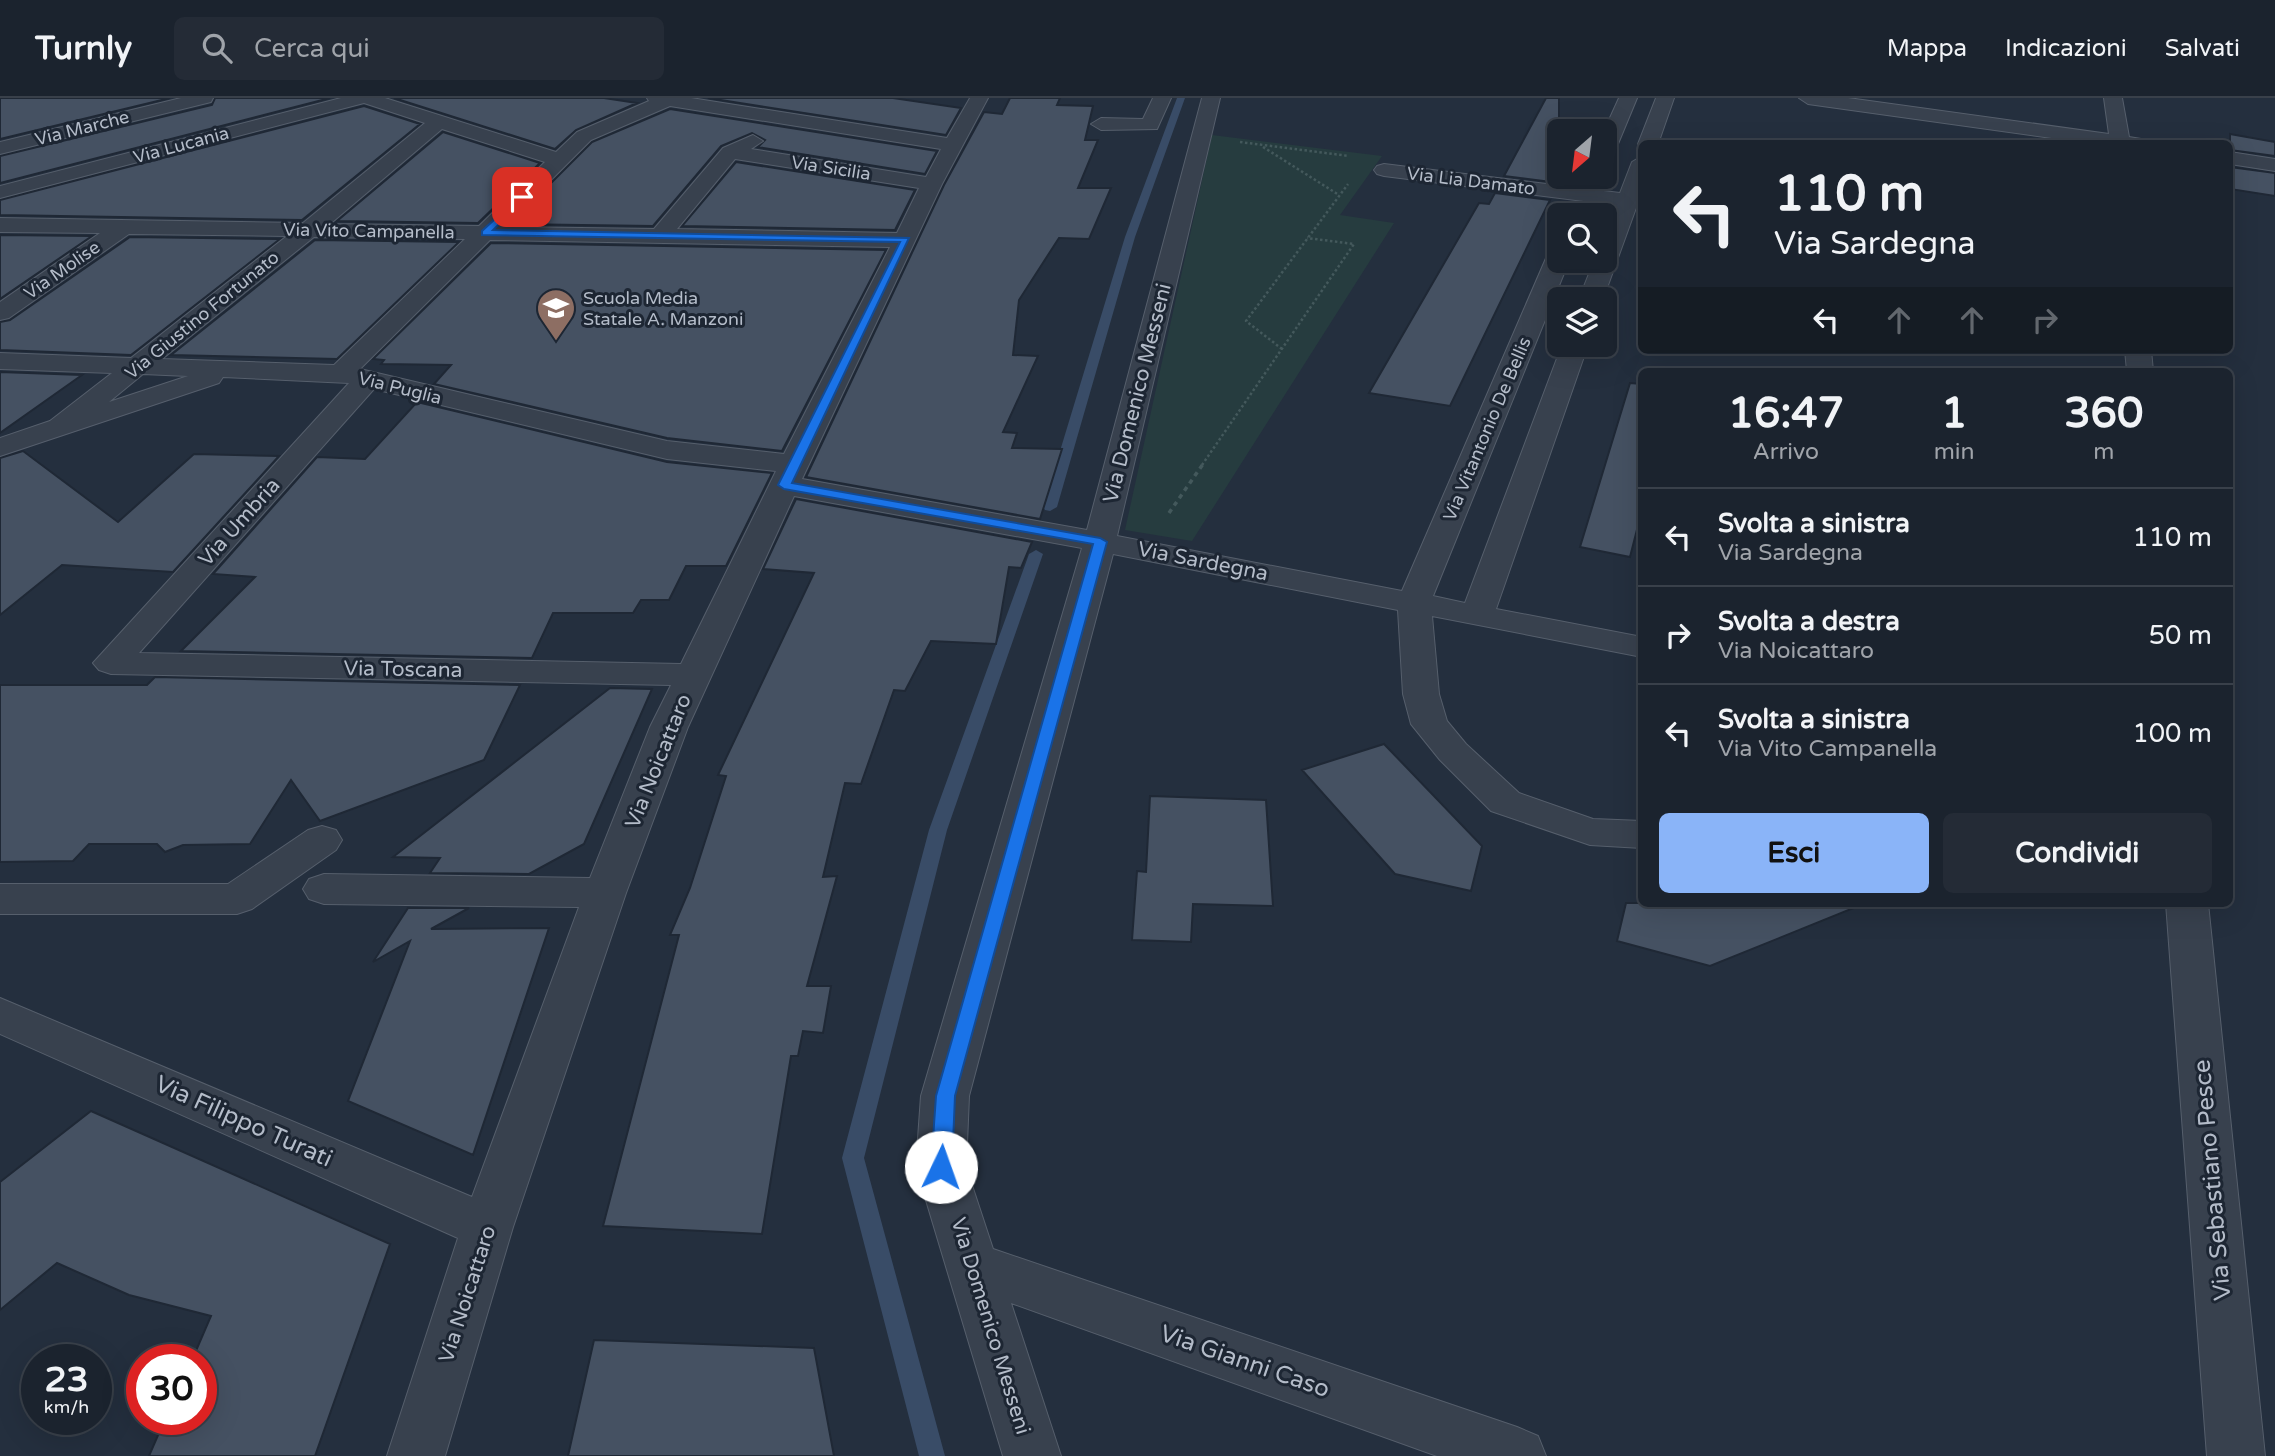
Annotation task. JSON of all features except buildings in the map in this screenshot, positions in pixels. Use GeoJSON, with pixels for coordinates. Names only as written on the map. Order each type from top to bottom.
{"type":"FeatureCollection","features":[{"type":"Feature","properties":{"kind":"street","name":"Via Marche"},"geometry":{"type":"LineString","coordinates":[[0,148],[204,98]]}},
{"type":"Feature","properties":{"kind":"street"},"geometry":{"type":"LineString","coordinates":[[364,98],[559,160]]}},
{"type":"Feature","properties":{"kind":"street","name":"Via Lucania"},"geometry":{"type":"LineString","coordinates":[[0,192],[364,98]]}},
{"type":"Feature","properties":{"kind":"street"},"geometry":{"type":"LineString","coordinates":[[1101,124],[1150,125],[1162,98]]}},
{"type":"Feature","properties":{"kind":"street","name":"Via Domenico Messeni"},"geometry":{"type":"LineString","coordinates":[[1032,1456],[941,1167],[946,1096],[1103,531],[1210,98]]}},
{"type":"Feature","properties":{"kind":"street"},"geometry":{"type":"LineString","coordinates":[[1617,123],[1628,98]]}},
{"type":"Feature","properties":{"kind":"street"},"geometry":{"type":"LineString","coordinates":[[1649,140],[1665,98]]}},
{"type":"Feature","properties":{"kind":"street"},"geometry":{"type":"LineString","coordinates":[[1808,98],[1948,107],[2109,140]]}},
{"type":"Feature","properties":{"kind":"street"},"geometry":{"type":"LineString","coordinates":[[2113,98],[2119,140]]}},
{"type":"Feature","properties":{"kind":"street"},"geometry":{"type":"LineString","coordinates":[[665,99],[954,145]]}},
{"type":"Feature","properties":{"kind":"street","name":"Via Umbria"},"geometry":{"type":"LineString","coordinates":[[111,663],[354,377],[485,233],[584,136],[665,99]]}},
{"type":"Feature","properties":{"kind":"street","name":"Via Noicattaro"},"geometry":{"type":"LineString","coordinates":[[416,1456],[488,1227],[605,892],[669,727],[789,474],[932,184],[954,145],[970,100]]}},
{"type":"Feature","properties":{"kind":"street","name":"Via Giustino Fortunato"},"geometry":{"type":"LineString","coordinates":[[61,426],[309,230],[439,121]]}},
{"type":"Feature","properties":{"kind":"street"},"geometry":{"type":"LineString","coordinates":[[660,236],[730,152],[799,121]]}},
{"type":"Feature","properties":{"kind":"street","name":"Via Sicilia"},"geometry":{"type":"LineString","coordinates":[[730,152],[932,184]]}},
{"type":"Feature","properties":{"kind":"street"},"geometry":{"type":"LineString","coordinates":[[2233,158],[2275,165]]}},
{"type":"Feature","properties":{"kind":"street","name":"Via Lia Damato"},"geometry":{"type":"LineString","coordinates":[[1384,170],[1634,202]]}},
{"type":"Feature","properties":{"kind":"street"},"geometry":{"type":"LineString","coordinates":[[1596,287],[1634,202],[1638,182]]}},
{"type":"Feature","properties":{"kind":"street","name":"Via Vito Campanella"},"geometry":{"type":"LineString","coordinates":[[0,225],[906,240]]}},
{"type":"Feature","properties":{"kind":"street","name":"Via Molise"},"geometry":{"type":"LineString","coordinates":[[0,313],[124,227]]}},
{"type":"Feature","properties":{"kind":"street","name":"Via Vitantonio De Bellis"},"geometry":{"type":"LineString","coordinates":[[1414,601],[1552,273]]}},
{"type":"Feature","properties":{"kind":"street"},"geometry":{"type":"LineString","coordinates":[[1477,614],[1571,357]]}},
{"type":"Feature","properties":{"kind":"street","name":"Via Puglia"},"geometry":{"type":"LineString","coordinates":[[0,360],[235,369],[354,377],[667,450],[789,474]]}},
{"type":"Feature","properties":{"kind":"street","name":"Via Giustino Fortunato"},"geometry":{"type":"LineString","coordinates":[[0,447],[235,369]]}},
{"type":"Feature","properties":{"kind":"street","name":"Via Sardegna"},"geometry":{"type":"LineString","coordinates":[[789,474],[1103,531],[1414,601],[1638,646]]}},
{"type":"Feature","properties":{"kind":"street"},"geometry":{"type":"LineString","coordinates":[[1414,601],[1421,694],[1429,724],[1453,752],[1505,802],[1590,832],[1638,835]]}},
{"type":"Feature","properties":{"kind":"street","name":"Via Toscana"},"geometry":{"type":"LineString","coordinates":[[111,663],[694,675]]}},
{"type":"Feature","properties":{"kind":"street"},"geometry":{"type":"LineString","coordinates":[[0,899],[237,899],[322,840]]}},
{"type":"Feature","properties":{"kind":"street"},"geometry":{"type":"LineString","coordinates":[[324,889],[605,892]]}},
{"type":"Feature","properties":{"kind":"street","name":"Via Sebastiano Pesce"},"geometry":{"type":"LineString","coordinates":[[2187,907],[2236,1456]]}},
{"type":"Feature","properties":{"kind":"street","name":"Via Filippo Turati"},"geometry":{"type":"LineString","coordinates":[[0,1015],[488,1227]]}},
{"type":"Feature","properties":{"kind":"street","name":"Via Gianni Caso"},"geometry":{"type":"LineString","coordinates":[[974,1266],[1517,1456]]}},
{"type":"Feature","properties":{"kind":"path"},"geometry":{"type":"LineString","coordinates":[[1201,138],[1354,156]]}},
{"type":"Feature","properties":{"kind":"path"},"geometry":{"type":"LineString","coordinates":[[1259,144],[1339,195]]}},
{"type":"Feature","properties":{"kind":"path"},"geometry":{"type":"LineString","coordinates":[[1282,349],[1246,321],[1353,177]]}},
{"type":"Feature","properties":{"kind":"path"},"geometry":{"type":"LineString","coordinates":[[1103,531],[1159,527],[1354,244],[1307,238]]}},
{"type":"Feature","properties":{"kind":"green space"},"geometry":{"type":"Polygon","coordinates":[[[1212,135],[1382,156],[1340,215],[1394,223],[1192,541],[1125,530],[1212,135]]]}},
{"type":"Feature","properties":{"kind":"waterway"},"geometry":{"type":"LineString","coordinates":[[1050,507],[1130,237],[1181,98]]}},
{"type":"Feature","properties":{"kind":"waterway"},"geometry":{"type":"LineString","coordinates":[[932,1456],[853,1158],[938,830],[1036,554]]}},
{"type":"Feature","properties":{"kind":"place","name":"Scuola Media Statale A. Manzoni"},"geometry":{"type":"Point","coordinates":[556,342]}},
{"type":"Feature","properties":{"kind":"route"},"geometry":{"type":"LineString","coordinates":[[522,197],[485,233],[906,240],[784,485],[1100,542],[946,1096],[941,1167]]}}]}
